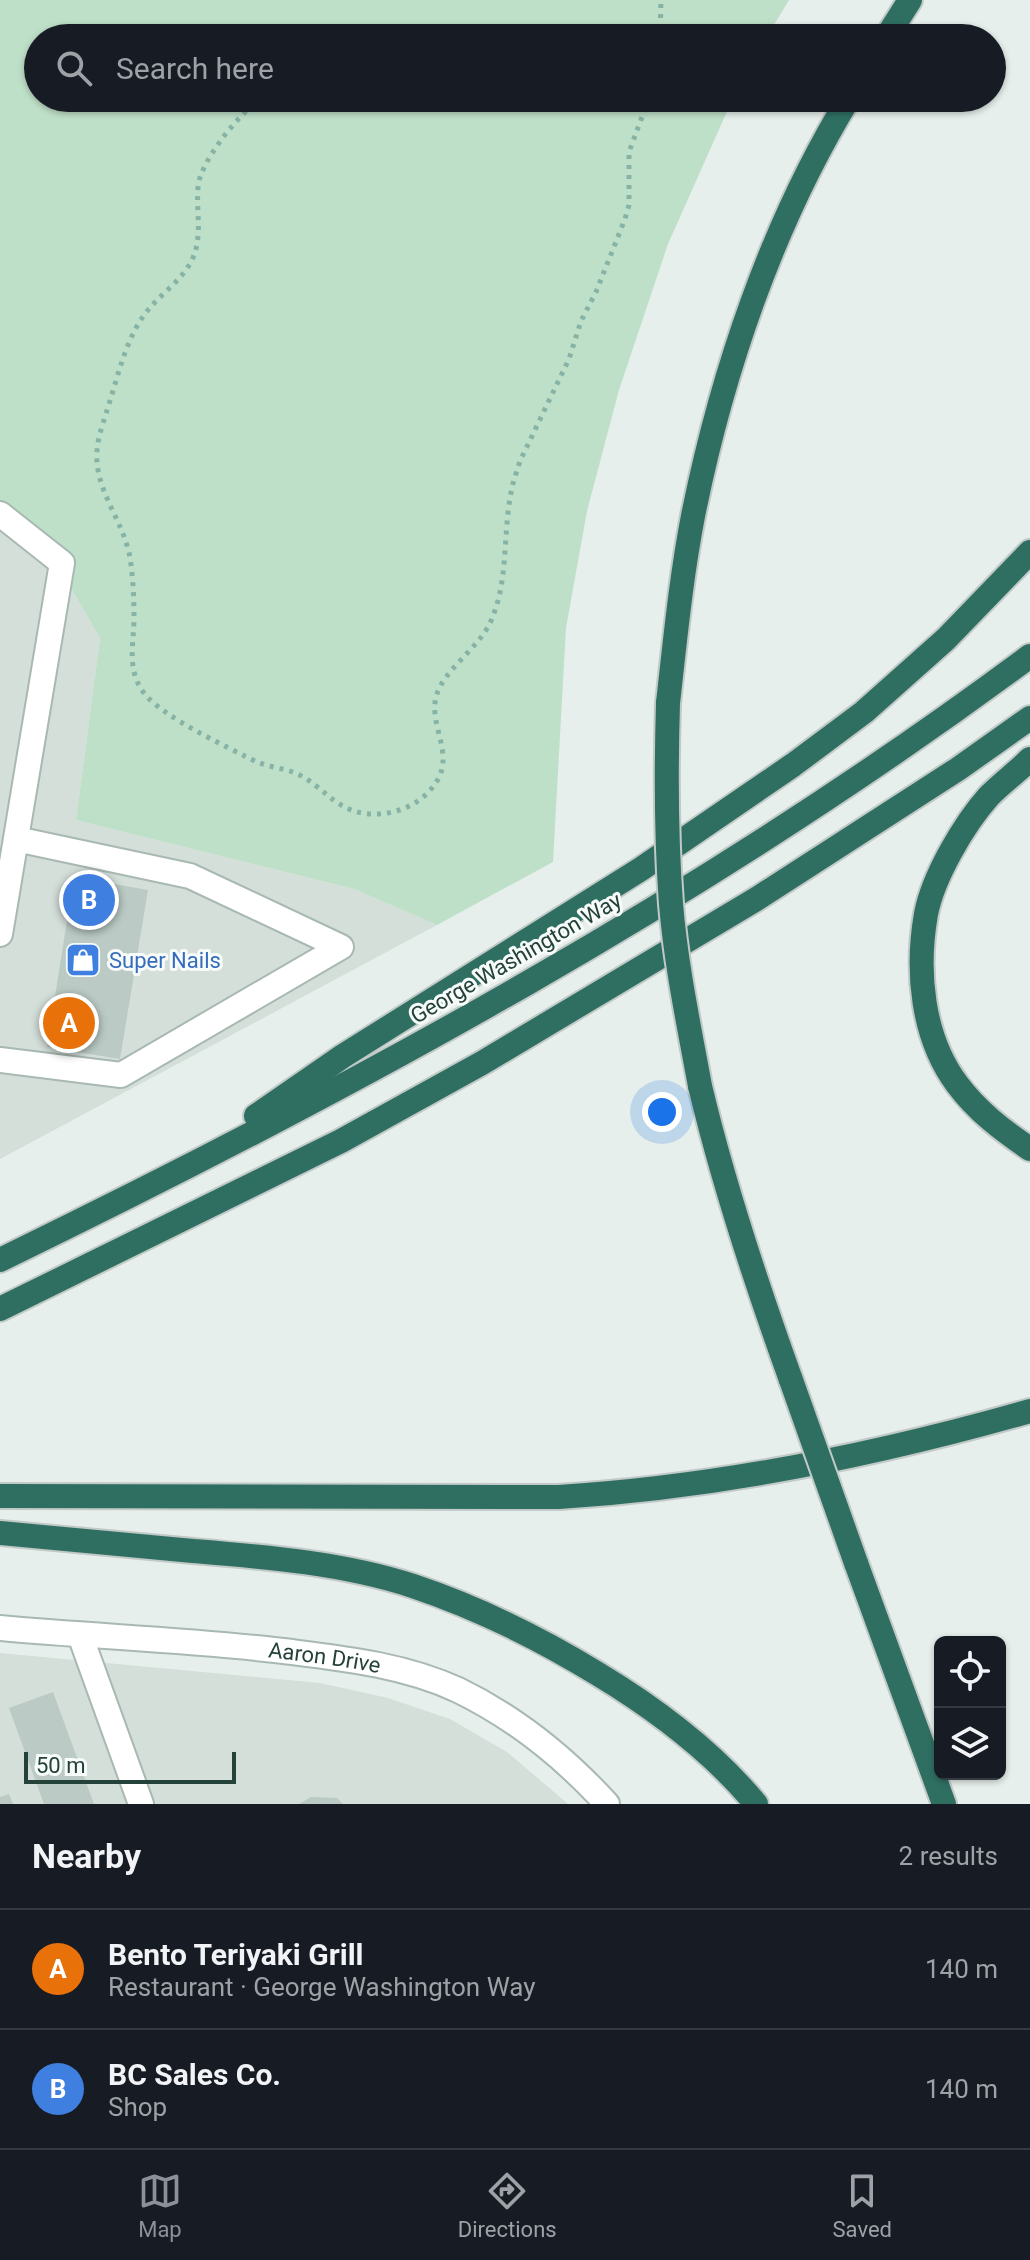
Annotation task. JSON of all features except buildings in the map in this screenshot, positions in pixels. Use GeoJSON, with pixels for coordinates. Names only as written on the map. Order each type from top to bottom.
{"type":"FeatureCollection","features":[{"type":"Feature","properties":{"kind":"highway"},"geometry":{"type":"LineString","coordinates":[[895,24],[910,0]]}},
{"type":"Feature","properties":{"kind":"highway"},"geometry":{"type":"LineString","coordinates":[[841,112],[802,185],[734,354],[692,518],[668,703],[666,772],[671,906],[700,1086],[718,1165],[739,1235],[944,1804]]}},
{"type":"Feature","properties":{"kind":"highway"},"geometry":{"type":"LineString","coordinates":[[158,1183],[343,1056],[641,869],[793,765],[864,712],[946,639],[1030,552]]}},
{"type":"Feature","properties":{"kind":"highway","name":"George Washington Way"},"geometry":{"type":"LineString","coordinates":[[0,1260],[158,1183],[441,1032],[635,920],[829,798],[1030,656]]}},
{"type":"Feature","properties":{"kind":"highway"},"geometry":{"type":"LineString","coordinates":[[0,1309],[341,1141],[482,1063],[758,898],[958,769],[1030,718]]}},
{"type":"Feature","properties":{"kind":"highway"},"geometry":{"type":"LineString","coordinates":[[1030,759],[988,798],[942,868],[926,912],[921,967],[927,1018],[939,1052],[956,1082],[978,1109],[1030,1149]]}},
{"type":"Feature","properties":{"kind":"highway"},"geometry":{"type":"LineString","coordinates":[[0,1496],[518,1498],[642,1492],[874,1453],[1030,1411]]}},
{"type":"Feature","properties":{"kind":"highway"},"geometry":{"type":"LineString","coordinates":[[0,1533],[250,1556],[352,1570],[412,1586],[496,1617],[556,1648],[626,1691],[736,1779],[756,1804]]}},
{"type":"Feature","properties":{"kind":"street"},"geometry":{"type":"LineString","coordinates":[[0,514],[62,563],[0,934]]}},
{"type":"Feature","properties":{"kind":"street"},"geometry":{"type":"LineString","coordinates":[[0,1060],[121,1075],[341,947],[190,876],[16,839]]}},
{"type":"Feature","properties":{"kind":"street","name":"Aaron Drive"},"geometry":{"type":"LineString","coordinates":[[0,1628],[229,1645],[367,1663],[416,1674],[457,1690],[502,1714],[548,1746],[607,1804]]}},
{"type":"Feature","properties":{"kind":"street"},"geometry":{"type":"LineString","coordinates":[[80,1635],[141,1804]]}},
{"type":"Feature","properties":{"kind":"path"},"geometry":{"type":"LineString","coordinates":[[660,24],[661,0]]}},
{"type":"Feature","properties":{"kind":"path"},"geometry":{"type":"LineString","coordinates":[[246,112],[201,173],[197,190],[199,234],[193,259],[179,279],[148,310],[131,336],[97,446],[98,477],[129,553],[134,602],[131,658],[137,682],[146,696],[174,718],[258,762],[297,773],[335,803],[361,813],[377,814],[404,809],[428,792],[438,780],[444,755],[435,720],[437,692],[478,643],[498,602],[514,480],[569,359],[581,321],[625,219],[629,205],[629,152],[644,112]]}},
{"type":"Feature","properties":{"kind":"shaded area"},"geometry":{"type":"Polygon","coordinates":[[[0,516],[54,559],[100,638],[76,820],[354,889],[437,925],[0,1159],[0,516]]]}},
{"type":"Feature","properties":{"kind":"shaded area"},"geometry":{"type":"Polygon","coordinates":[[[0,1653],[320,1683],[388,1698],[450,1719],[507,1752],[568,1804],[0,1804],[0,1653]]]}},
{"type":"Feature","properties":{"kind":"green space"},"geometry":{"type":"Polygon","coordinates":[[[0,0],[789,0],[774,24],[24,24],[24,112],[727,112],[668,244],[619,390],[587,511],[566,628],[553,862],[437,925],[354,889],[76,820],[100,638],[54,559],[0,515],[0,0]]]}},
{"type":"Feature","properties":{"kind":"place","name":"BC Sales Co."},"geometry":{"type":"Point","coordinates":[89,900]}},
{"type":"Feature","properties":{"kind":"place","name":"Super Nails"},"geometry":{"type":"Point","coordinates":[83,960]}},
{"type":"Feature","properties":{"kind":"place","name":"Bento Teriyaki Grill"},"geometry":{"type":"Point","coordinates":[69,1023]}}]}
